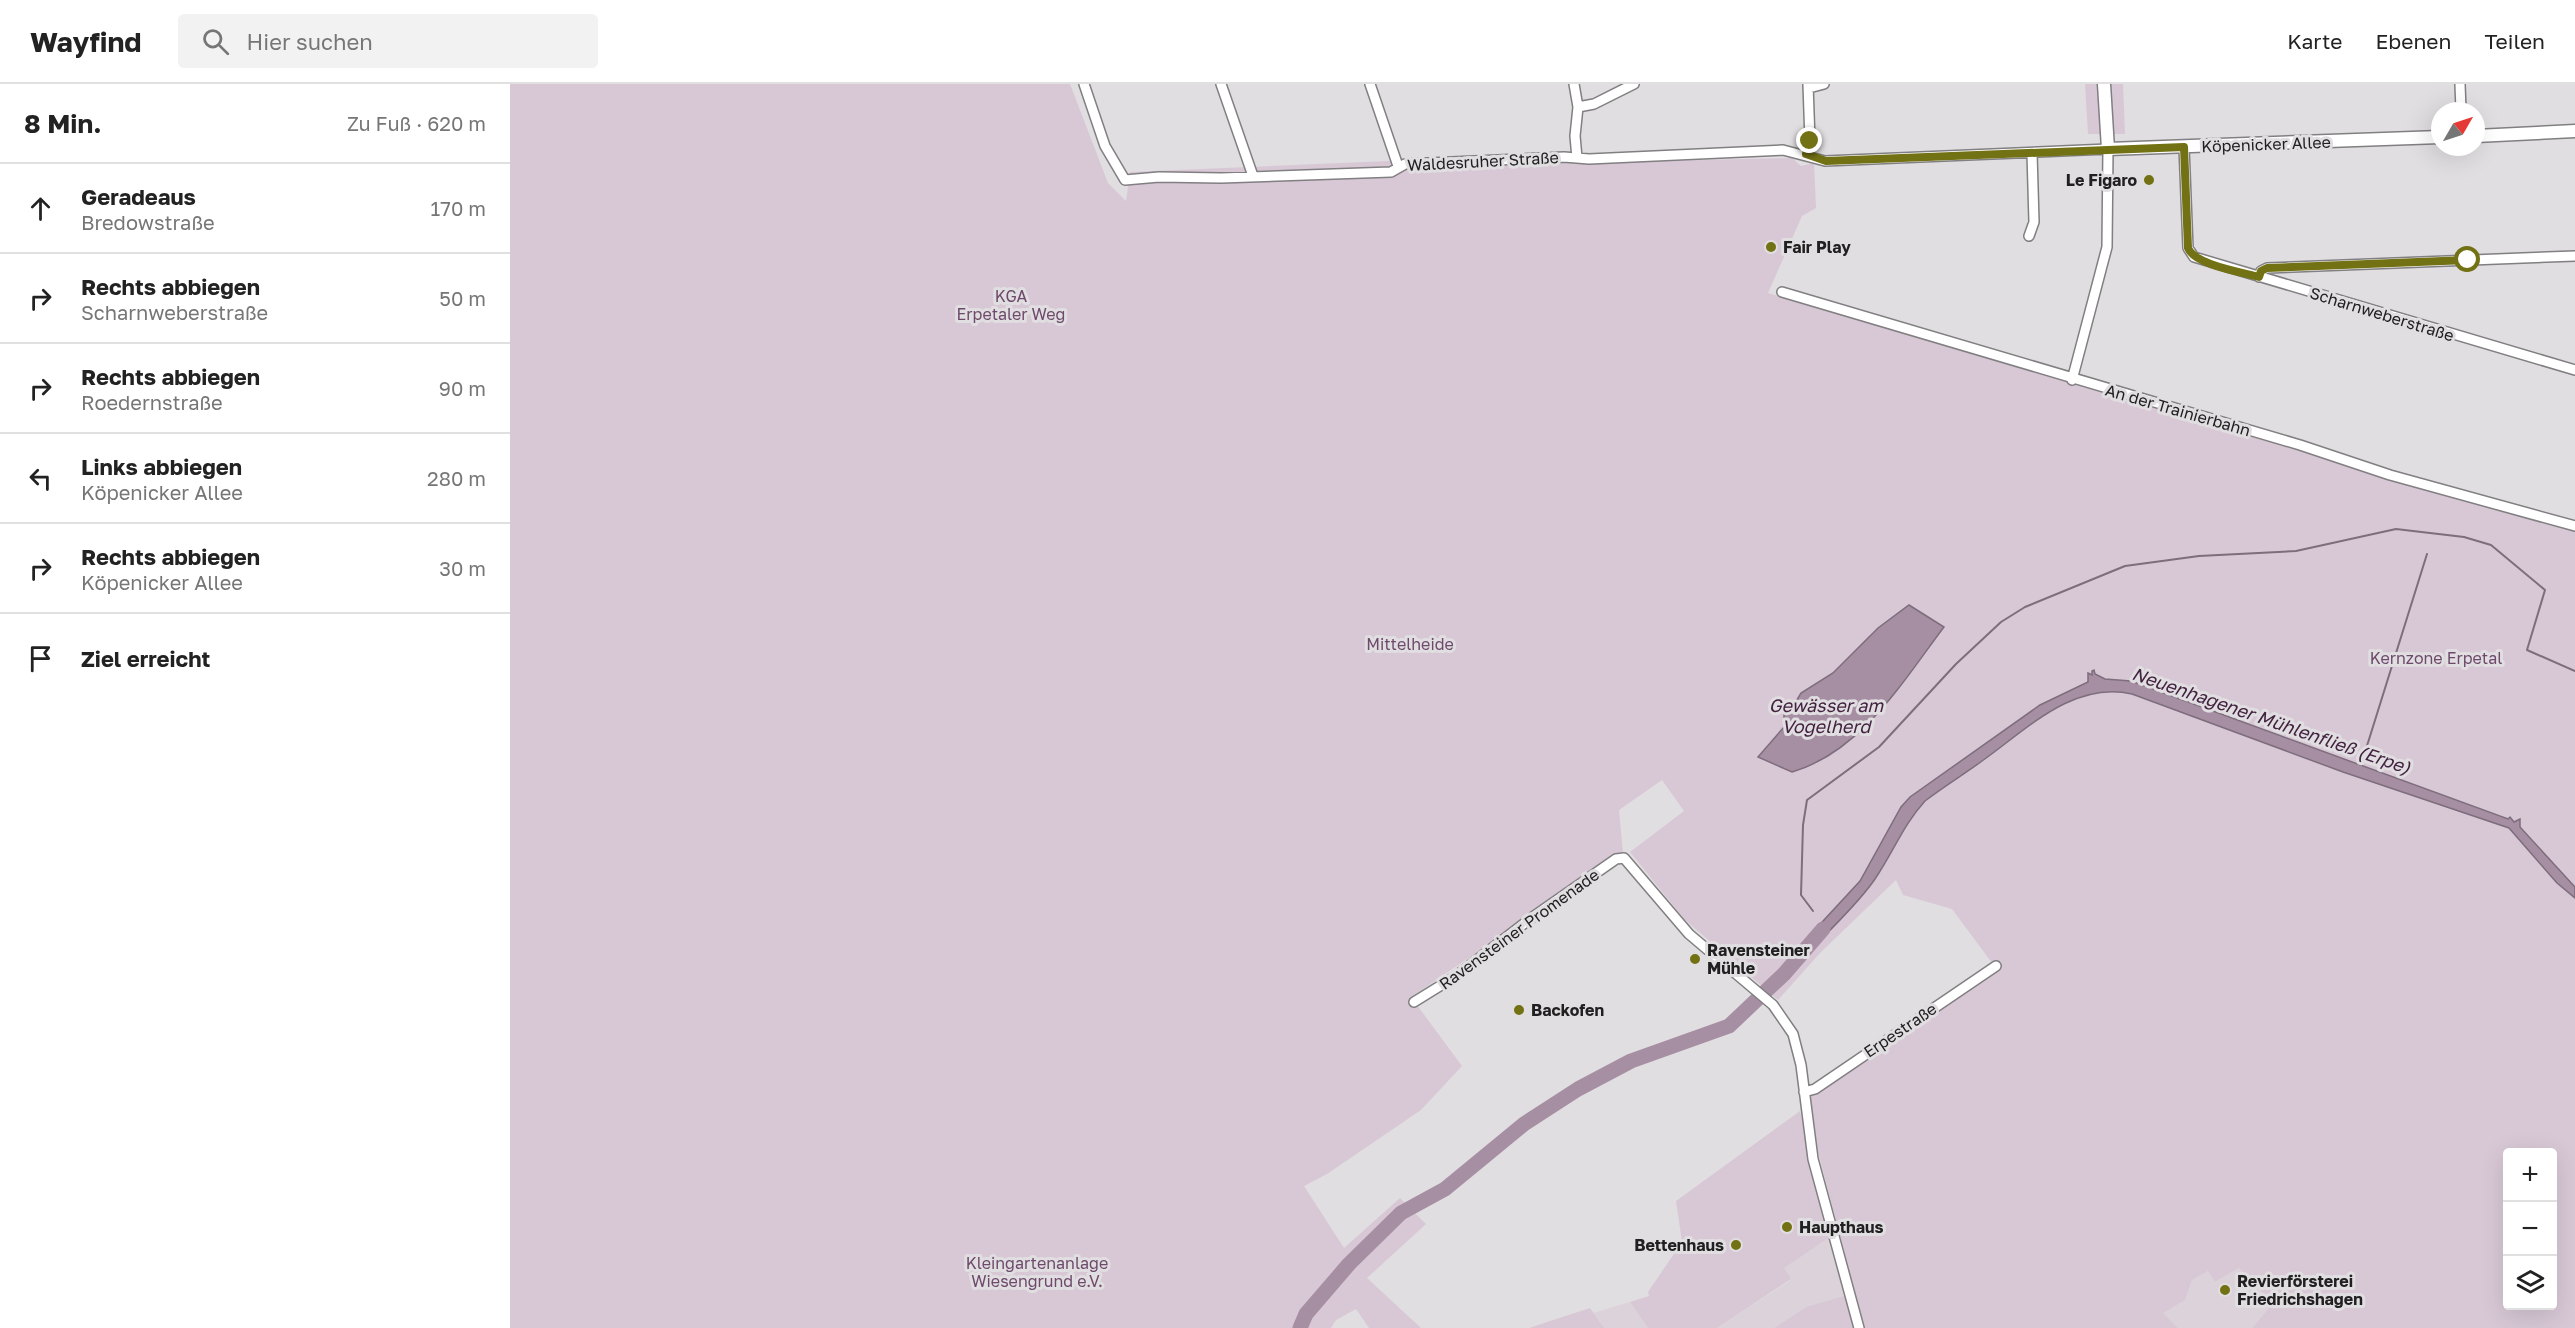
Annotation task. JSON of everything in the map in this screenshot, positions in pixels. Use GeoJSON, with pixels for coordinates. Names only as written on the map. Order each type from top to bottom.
{"type":"FeatureCollection","features":[{"type":"Feature","properties":{"kind":"street","name":"Waldesruher Straße"},"geometry":{"type":"LineString","coordinates":[[1084,84],[1105,146],[1125,180],[1186,176],[1391,172],[1398,166],[1783,150],[1806,154]]}},
{"type":"Feature","properties":{"kind":"street"},"geometry":{"type":"LineString","coordinates":[[1221,84],[1253,176]]}},
{"type":"Feature","properties":{"kind":"street"},"geometry":{"type":"LineString","coordinates":[[1370,84],[1398,166]]}},
{"type":"Feature","properties":{"kind":"street"},"geometry":{"type":"LineString","coordinates":[[1574,84],[1578,107],[1575,136],[1577,158]]}},
{"type":"Feature","properties":{"kind":"street"},"geometry":{"type":"LineString","coordinates":[[1578,107],[1594,104],[1634,84]]}},
{"type":"Feature","properties":{"kind":"street"},"geometry":{"type":"LineString","coordinates":[[1806,154],[1810,141],[1809,86],[1824,84]]}},
{"type":"Feature","properties":{"kind":"street"},"geometry":{"type":"LineString","coordinates":[[2072,380],[2107,247],[2108,149],[2104,84]]}},
{"type":"Feature","properties":{"kind":"street"},"geometry":{"type":"LineString","coordinates":[[2460,84],[2461,102]]}},
{"type":"Feature","properties":{"kind":"street"},"geometry":{"type":"LineString","coordinates":[[2485,136],[2575,131]]}},
{"type":"Feature","properties":{"kind":"street","name":"Köpenicker Allee"},"geometry":{"type":"LineString","coordinates":[[1806,154],[1826,161],[2431,137]]}},
{"type":"Feature","properties":{"kind":"street","name":"Scharnweberstraße"},"geometry":{"type":"LineString","coordinates":[[2184,147],[2191,254],[2201,261],[2575,370]]}},
{"type":"Feature","properties":{"kind":"street"},"geometry":{"type":"LineString","coordinates":[[2029,236],[2034,222],[2032,153]]}},
{"type":"Feature","properties":{"kind":"street"},"geometry":{"type":"LineString","coordinates":[[2259,277],[2261,271],[2267,268],[2575,256]]}},
{"type":"Feature","properties":{"kind":"street","name":"An der Trainierbahn"},"geometry":{"type":"LineString","coordinates":[[1782,292],[2072,380],[2300,445],[2390,475],[2575,526]]}},
{"type":"Feature","properties":{"kind":"street","name":"Ravensteiner Promenade"},"geometry":{"type":"LineString","coordinates":[[1414,1002],[1456,976],[1530,919],[1616,859],[1624,858],[1689,934],[1754,987],[1785,1021],[1797,1044],[1804,1092]]}},
{"type":"Feature","properties":{"kind":"street","name":"Erpestraße"},"geometry":{"type":"LineString","coordinates":[[1804,1092],[1815,1089],[1996,966]]}},
{"type":"Feature","properties":{"kind":"street"},"geometry":{"type":"LineString","coordinates":[[1804,1092],[1813,1159],[1859,1328]]}},
{"type":"Feature","properties":{"kind":"shaded area"},"geometry":{"type":"Polygon","coordinates":[[[1830,1237],[1844,1297],[1806,1307],[1774,1328],[1717,1328],[1791,1280],[1783,1268],[1830,1237]]]}},
{"type":"Feature","properties":{"kind":"shaded area","name":"Revierförsterei Friedrichshagen"},"geometry":{"type":"Polygon","coordinates":[[[2239,1268],[2269,1298],[2268,1309],[2252,1328],[2178,1328],[2162,1313],[2185,1300],[2192,1280],[2208,1271],[2215,1282],[2239,1268]]]}},
{"type":"Feature","properties":{"kind":"shaded area"},"geometry":{"type":"Polygon","coordinates":[[[1630,1302],[1648,1328],[1604,1328],[1593,1313],[1630,1302]]]}},
{"type":"Feature","properties":{"kind":"green space"},"geometry":{"type":"Polygon","coordinates":[[[510,84],[1070,84],[1108,183],[1126,201],[1130,172],[1412,160],[1466,165],[1792,158],[1801,166],[1814,163],[1816,208],[1802,216],[1768,293],[2298,448],[2382,478],[2575,529],[2575,1328],[2252,1328],[2268,1309],[2269,1299],[2239,1268],[2215,1282],[2208,1271],[2192,1280],[2185,1300],[2163,1313],[2178,1328],[1774,1328],[1806,1307],[1855,1293],[1818,1152],[1810,1091],[1995,967],[1952,909],[1903,895],[1896,880],[1820,953],[1778,1000],[1684,919],[1630,852],[1684,811],[1662,780],[1619,810],[1623,853],[1411,997],[1462,1066],[1421,1110],[1327,1174],[1304,1186],[1344,1248],[1400,1198],[1426,1224],[1367,1278],[1421,1328],[1369,1328],[1356,1309],[1336,1320],[1331,1328],[510,1328],[510,84]],[[1878,628],[1833,673],[1801,693],[1795,703],[1784,710],[1784,727],[1758,757],[1816,764],[1848,741],[1882,709],[1878,628]]]}},
{"type":"Feature","properties":{"kind":"green space"},"geometry":{"type":"Polygon","coordinates":[[[2085,84],[2101,84],[2103,134],[2088,134],[2085,84]]]}},
{"type":"Feature","properties":{"kind":"green space"},"geometry":{"type":"Polygon","coordinates":[[[2109,84],[2123,84],[2125,134],[2111,134],[2109,84]]]}},
{"type":"Feature","properties":{"kind":"green space"},"geometry":{"type":"Polygon","coordinates":[[[1800,1111],[1830,1237],[1784,1268],[1791,1279],[1717,1328],[1648,1328],[1630,1302],[1649,1296],[1648,1292],[1682,1242],[1676,1201],[1800,1111]]]}},
{"type":"Feature","properties":{"kind":"green space"},"geometry":{"type":"Polygon","coordinates":[[[1590,1308],[1604,1328],[1529,1328],[1590,1308]]]}},
{"type":"Feature","properties":{"kind":"water","name":"Gewässer am Vogelherd"},"geometry":{"type":"Polygon","coordinates":[[[1909,605],[1944,627],[1896,691],[1860,732],[1817,762],[1792,772],[1758,757],[1784,727],[1784,710],[1795,703],[1801,693],[1833,673],[1878,628],[1909,605]]]}},
{"type":"Feature","properties":{"kind":"water"},"geometry":{"type":"Polygon","coordinates":[[[2094,670],[2095,674],[2105,679],[2131,681],[2508,819],[2510,817],[2514,822],[2520,819],[2520,827],[2575,887],[2575,898],[2557,883],[2509,828],[2343,772],[2132,694],[2111,692],[2090,694],[2052,711],[1925,801],[1910,820],[1881,869],[1861,897],[1813,948],[1808,943],[1812,933],[1860,881],[1901,807],[1910,797],[2040,705],[2088,682],[2088,673],[2092,675],[2094,670]]]}},
{"type":"Feature","properties":{"kind":"waterway"},"geometry":{"type":"LineString","coordinates":[[1813,911],[1801,895],[1803,825],[1807,800],[1879,747],[1956,664],[2001,622],[2025,607],[2125,566],[2199,556],[2296,551],[2396,529],[2464,537],[2491,545],[2545,590],[2527,650],[2575,671]]}},
{"type":"Feature","properties":{"kind":"waterway"},"geometry":{"type":"LineString","coordinates":[[2366,749],[2427,554]]}},
{"type":"Feature","properties":{"kind":"waterway","name":"Neuenhagener Mühlenfließ (Erpe)"},"geometry":{"type":"LineString","coordinates":[[1300,1328],[1306,1314],[1349,1264],[1401,1213],[1445,1189],[1524,1124],[1578,1089],[1631,1061],[1729,1026],[1784,974],[1823,929]]}},
{"type":"Feature","properties":{"kind":"place","name":"Le Figaro"},"geometry":{"type":"Point","coordinates":[2149,180]}},
{"type":"Feature","properties":{"kind":"place","name":"Fair Play"},"geometry":{"type":"Point","coordinates":[1771,247]}},
{"type":"Feature","properties":{"kind":"place","name":"Ravensteiner Mühle"},"geometry":{"type":"Point","coordinates":[1695,959]}},
{"type":"Feature","properties":{"kind":"place","name":"Backofen"},"geometry":{"type":"Point","coordinates":[1519,1010]}},
{"type":"Feature","properties":{"kind":"place","name":"Haupthaus"},"geometry":{"type":"Point","coordinates":[1787,1227]}},
{"type":"Feature","properties":{"kind":"place","name":"Bettenhaus"},"geometry":{"type":"Point","coordinates":[1736,1245]}},
{"type":"Feature","properties":{"kind":"place","name":"Revierförsterei Friedrichshagen"},"geometry":{"type":"Point","coordinates":[2225,1290]}},
{"type":"Feature","properties":{"kind":"route"},"geometry":{"type":"LineString","coordinates":[[1810,141],[1806,154],[1826,161],[2184,147],[2188,248],[2194,257],[2201,261],[2259,277],[2261,271],[2267,268],[2468,260]]}},
{"type":"Feature","properties":{"kind":"park label","name":"KGA Erpetaler Weg"},"geometry":{"type":"Point","coordinates":[1011,305]}},
{"type":"Feature","properties":{"kind":"park label","name":"Mittelheide"},"geometry":{"type":"Point","coordinates":[1410,644]}},
{"type":"Feature","properties":{"kind":"park label","name":"Kernzone Erpetal"},"geometry":{"type":"Point","coordinates":[2436,658]}},
{"type":"Feature","properties":{"kind":"park label","name":"Kleingartenanlage Wiesengrund e.V."},"geometry":{"type":"Point","coordinates":[1037,1272]}}]}
